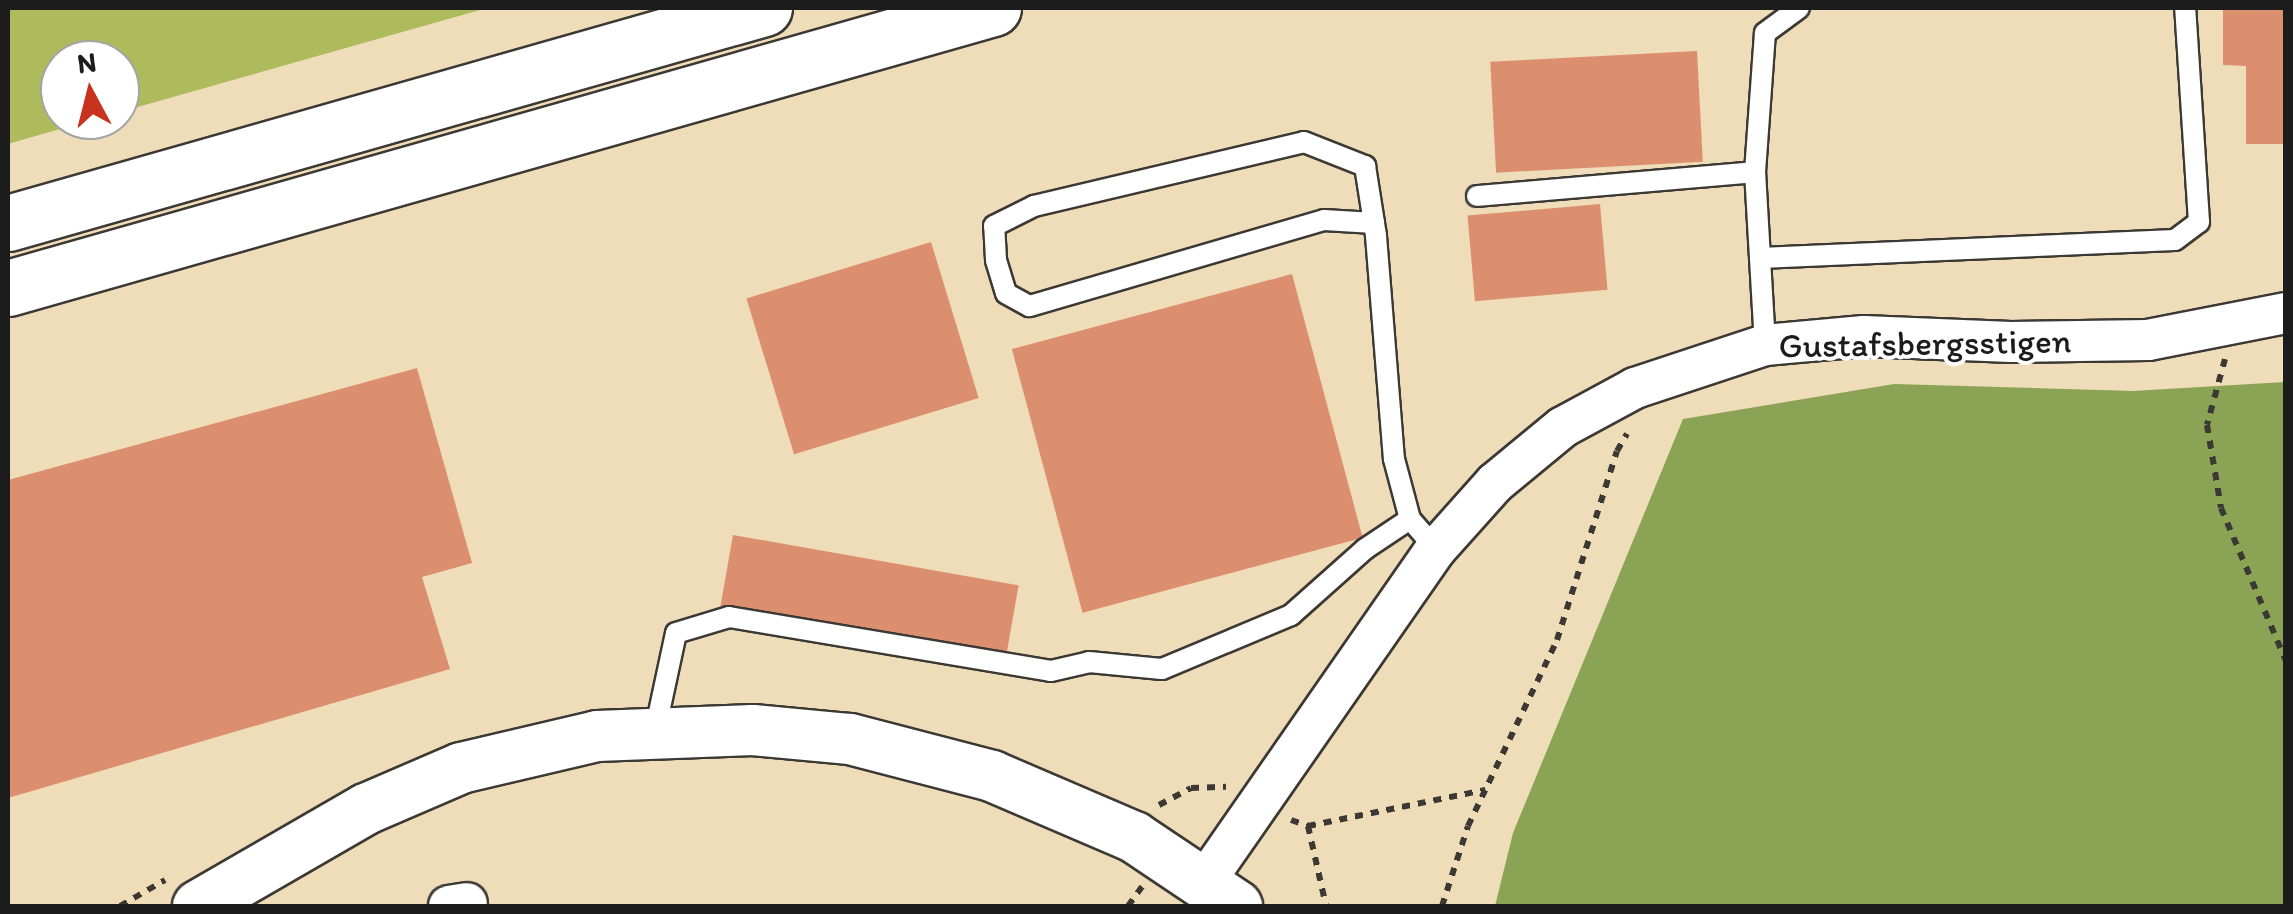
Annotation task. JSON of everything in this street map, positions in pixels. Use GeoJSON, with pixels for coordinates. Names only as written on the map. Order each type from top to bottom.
{"type":"FeatureCollection","features":[{"type":"Feature","properties":{"kind":"highway"},"geometry":{"type":"LineString","coordinates":[[8,223],[764,8]]}},
{"type":"Feature","properties":{"kind":"highway"},"geometry":{"type":"LineString","coordinates":[[8,288],[994,8]]}},
{"type":"Feature","properties":{"kind":"street","name":"Gustafsbergsstigen"},"geometry":{"type":"LineString","coordinates":[[1221,894],[1272,784],[1436,549],[1495,483],[1562,427],[1635,388],[1765,344],[1864,336],[2011,342],[2148,340],[2286,313]]}},
{"type":"Feature","properties":{"kind":"street"},"geometry":{"type":"LineString","coordinates":[[198,906],[366,809],[461,768],[597,736],[655,731],[773,732],[850,740],[938,758],[992,776],[1134,837],[1221,894]]}},
{"type":"Feature","properties":{"kind":"lane"},"geometry":{"type":"LineString","coordinates":[[1765,344],[1756,172],[1765,33],[1799,8]]}},
{"type":"Feature","properties":{"kind":"lane"},"geometry":{"type":"LineString","coordinates":[[1760,258],[2175,240],[2199,222],[2184,8]]}},
{"type":"Feature","properties":{"kind":"lane"},"geometry":{"type":"LineString","coordinates":[[1374,222],[1324,220],[1029,306],[1006,292],[996,260],[994,226],[1034,206],[1304,142],[1365,166],[1374,222],[1394,459],[1410,519],[1436,549]]}},
{"type":"Feature","properties":{"kind":"lane"},"geometry":{"type":"LineString","coordinates":[[1477,196],[1756,172]]}},
{"type":"Feature","properties":{"kind":"lane"},"geometry":{"type":"LineString","coordinates":[[655,731],[676,633],[729,617],[1051,671],[1088,662],[1162,669],[1291,615],[1366,549],[1410,519]]}},
{"type":"Feature","properties":{"kind":"path"},"geometry":{"type":"LineString","coordinates":[[2208,352],[2228,350],[2207,425],[2222,508],[2286,661]]}},
{"type":"Feature","properties":{"kind":"path"},"geometry":{"type":"LineString","coordinates":[[1442,906],[1468,826],[1514,737],[1556,640],[1617,451],[1637,417]]}},
{"type":"Feature","properties":{"kind":"path"},"geometry":{"type":"LineString","coordinates":[[1326,906],[1308,826],[1484,790]]}},
{"type":"Feature","properties":{"kind":"green space"},"geometry":{"type":"Polygon","coordinates":[[[8,8],[487,8],[140,106],[140,40],[40,40],[40,135],[8,144],[8,8]]]}},
{"type":"Feature","properties":{"kind":"green space"},"geometry":{"type":"Polygon","coordinates":[[[2285,382],[2285,906],[1495,906],[1513,833],[1683,419],[1894,384],[2133,391],[2285,382]]]}},
{"type":"Feature","properties":{"kind":"building"},"geometry":{"type":"Polygon","coordinates":[[[2223,8],[2286,8],[2286,144],[2246,144],[2246,66],[2223,65],[2223,8]]]}},
{"type":"Feature","properties":{"kind":"building"},"geometry":{"type":"Polygon","coordinates":[[[1697,51],[1703,162],[1496,173],[1490,62],[1697,51]]]}},
{"type":"Feature","properties":{"kind":"building"},"geometry":{"type":"Polygon","coordinates":[[[1600,204],[1607,290],[1475,301],[1468,216],[1600,204]]]}},
{"type":"Feature","properties":{"kind":"building"},"geometry":{"type":"Polygon","coordinates":[[[931,242],[979,398],[794,454],[746,298],[931,242]]]}},
{"type":"Feature","properties":{"kind":"building"},"geometry":{"type":"Polygon","coordinates":[[[1292,274],[1363,538],[1083,613],[1012,349],[1292,274]]]}},
{"type":"Feature","properties":{"kind":"building"},"geometry":{"type":"Polygon","coordinates":[[[417,368],[472,563],[422,577],[450,669],[8,798],[8,480],[417,368]]]}},
{"type":"Feature","properties":{"kind":"building"},"geometry":{"type":"Polygon","coordinates":[[[733,535],[1019,585],[1006,658],[720,608],[733,535]]]}}]}
